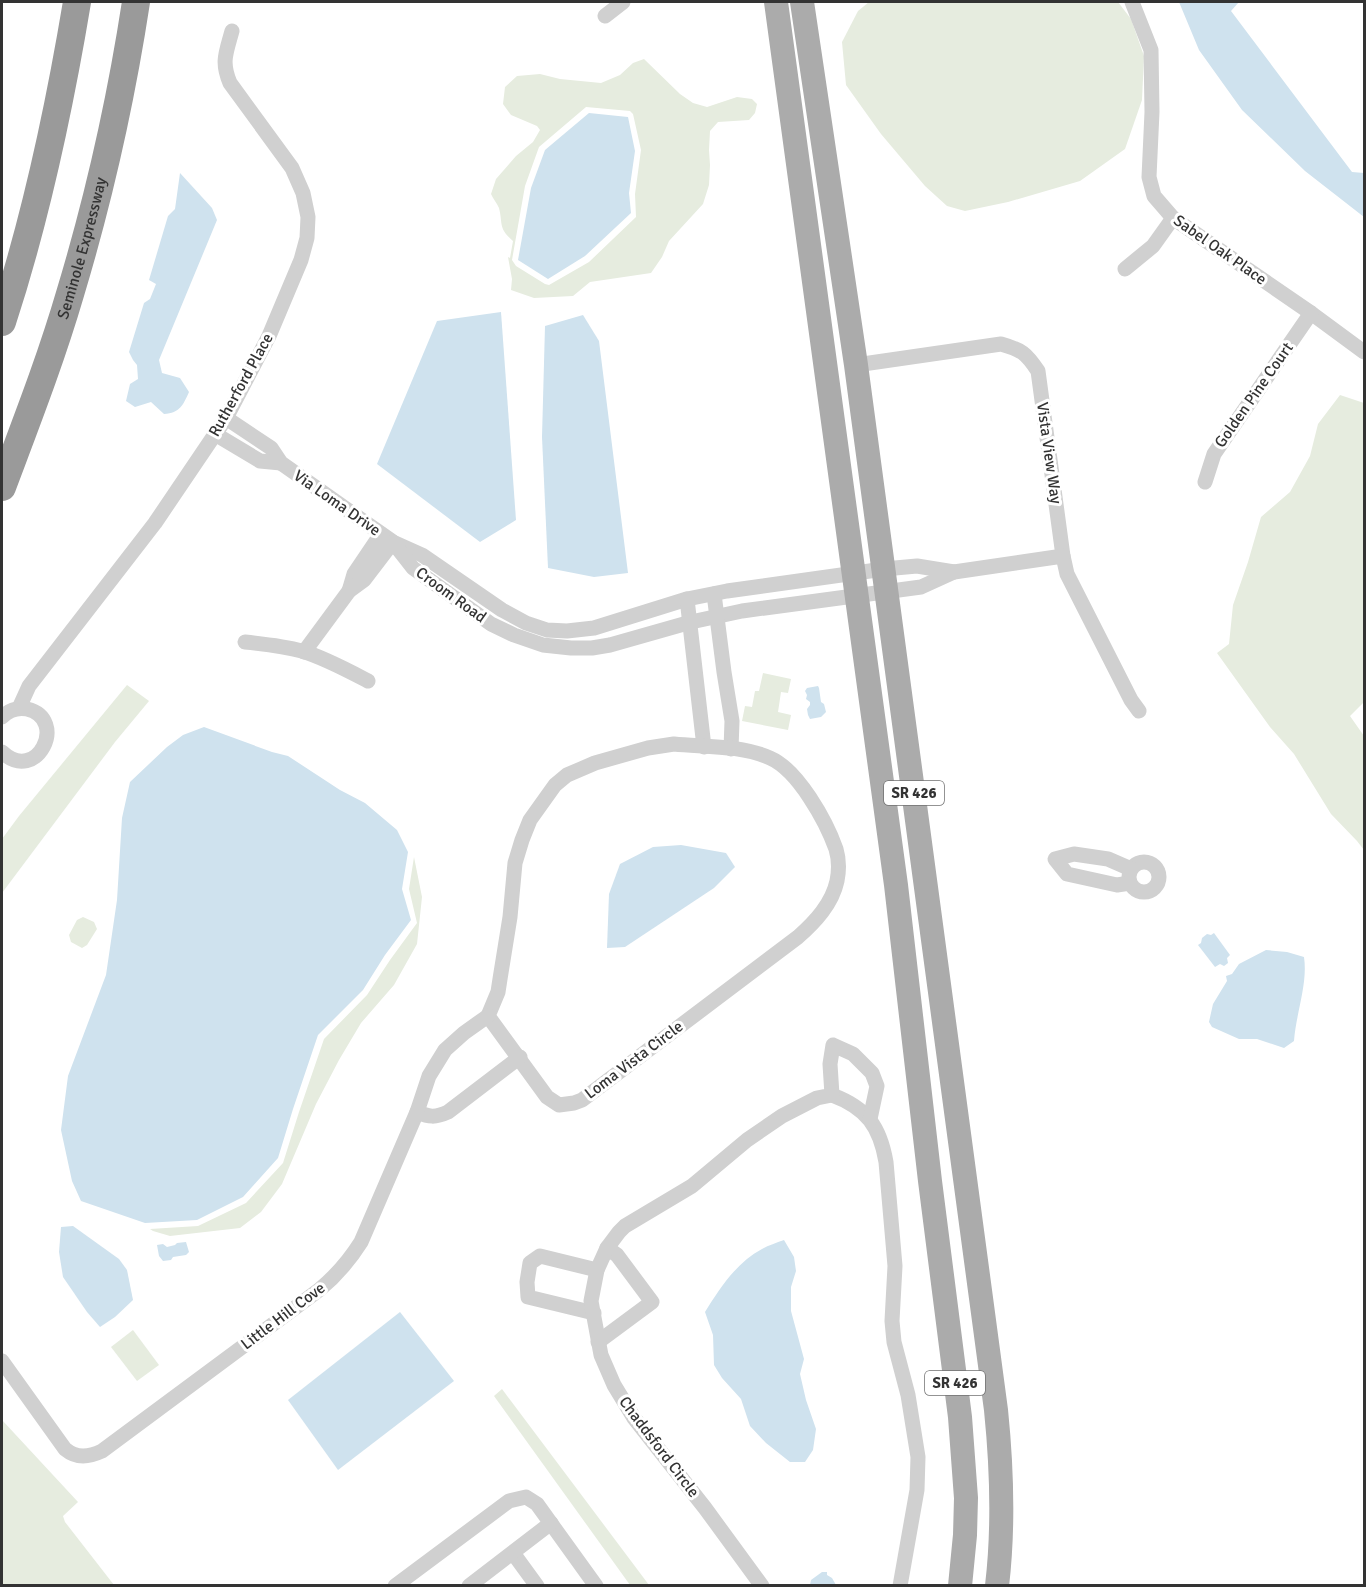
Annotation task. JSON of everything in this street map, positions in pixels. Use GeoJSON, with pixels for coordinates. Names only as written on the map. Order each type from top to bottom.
{"type":"FeatureCollection","features":[{"type":"Feature","properties":{"kind":"highway"},"geometry":{"type":"LineString","coordinates":[[2,322],[42,180],[65,73],[77,2]]}},
{"type":"Feature","properties":{"kind":"highway","name":"Seminole Expressway"},"geometry":{"type":"LineString","coordinates":[[2,486],[70,294],[105,163],[136,2]]}},
{"type":"Feature","properties":{"kind":"main road","name":"SR 426"},"geometry":{"type":"LineString","coordinates":[[776,2],[896,885],[960,1417],[966,1498],[960,1586]]}},
{"type":"Feature","properties":{"kind":"main road","name":"SR 426"},"geometry":{"type":"LineString","coordinates":[[802,2],[856,365],[1000,1443],[1002,1512],[997,1586]]}},
{"type":"Feature","properties":{"kind":"main road"},"geometry":{"type":"LineString","coordinates":[[930,1181],[947,1216],[958,1228],[973,1238]]}},
{"type":"Feature","properties":{"kind":"street"},"geometry":{"type":"LineString","coordinates":[[605,16],[623,2]]}},
{"type":"Feature","properties":{"kind":"street","name":"Sabel Oak Place"},"geometry":{"type":"LineString","coordinates":[[1132,2],[1151,50],[1152,112],[1149,177],[1154,196],[1173,218],[1365,352]]}},
{"type":"Feature","properties":{"kind":"street","name":"Rutherford Place"},"geometry":{"type":"LineString","coordinates":[[20,708],[29,686],[155,523],[226,418],[269,336],[301,260],[307,238],[308,217],[303,193],[292,168],[230,83],[224,62],[232,31]]}},
{"type":"Feature","properties":{"kind":"street"},"geometry":{"type":"LineString","coordinates":[[1125,269],[1153,246],[1173,218]]}},
{"type":"Feature","properties":{"kind":"street","name":"Golden Pine Court"},"geometry":{"type":"LineString","coordinates":[[1205,482],[1214,454],[1311,313]]}},
{"type":"Feature","properties":{"kind":"street","name":"Vista View Way"},"geometry":{"type":"LineString","coordinates":[[856,365],[1001,344],[1018,349],[1029,358],[1038,371],[1067,574],[1131,700],[1139,711]]}},
{"type":"Feature","properties":{"kind":"street","name":"Via Loma Drive"},"geometry":{"type":"LineString","coordinates":[[226,418],[271,448],[281,463],[387,538]]}},
{"type":"Feature","properties":{"kind":"street","name":"Via Loma Drive"},"geometry":{"type":"LineString","coordinates":[[215,434],[260,461],[281,463]]}},
{"type":"Feature","properties":{"kind":"street"},"geometry":{"type":"LineString","coordinates":[[246,453],[255,438]]}},
{"type":"Feature","properties":{"kind":"street"},"geometry":{"type":"LineString","coordinates":[[304,652],[349,591],[364,580],[366,568],[387,538]]}},
{"type":"Feature","properties":{"kind":"street","name":"Croom Road"},"geometry":{"type":"LineString","coordinates":[[387,538],[422,555],[502,610],[526,623],[548,630],[567,631],[594,628],[687,599],[714,594],[885,580]]}},
{"type":"Feature","properties":{"kind":"street","name":"Croom Road"},"geometry":{"type":"LineString","coordinates":[[387,538],[413,568],[491,624],[543,645],[571,648],[609,645],[691,622],[855,584],[885,580]]}},
{"type":"Feature","properties":{"kind":"street"},"geometry":{"type":"LineString","coordinates":[[885,580],[921,587],[954,572],[1063,556]]}},
{"type":"Feature","properties":{"kind":"street"},"geometry":{"type":"LineString","coordinates":[[885,580],[917,566],[954,572]]}},
{"type":"Feature","properties":{"kind":"street"},"geometry":{"type":"LineString","coordinates":[[714,594],[732,721],[731,749]]}},
{"type":"Feature","properties":{"kind":"street"},"geometry":{"type":"LineString","coordinates":[[687,599],[704,747]]}},
{"type":"Feature","properties":{"kind":"street"},"geometry":{"type":"LineString","coordinates":[[245,642],[276,645],[304,652],[332,662],[368,681]]}},
{"type":"Feature","properties":{"kind":"street"},"geometry":{"type":"LineString","coordinates":[[696,676],[724,672]]}},
{"type":"Feature","properties":{"kind":"street"},"geometry":{"type":"LineString","coordinates":[[2,717],[9,711],[20,708],[34,712],[42,718],[46,728],[46,743],[41,752],[28,760],[12,759],[2,752]]}},
{"type":"Feature","properties":{"kind":"street","name":"Loma Vista Circle"},"geometry":{"type":"LineString","coordinates":[[674,744],[704,747],[755,752],[773,759],[787,770],[813,802],[836,850],[839,865],[837,881],[832,894],[819,917],[798,937],[582,1100],[559,1105],[547,1097],[488,1016],[501,979],[515,863],[530,820],[555,785],[567,775],[595,763],[648,748],[674,744]]}},
{"type":"Feature","properties":{"kind":"street"},"geometry":{"type":"LineString","coordinates":[[1074,854],[1092,858],[1108,859],[1130,876],[1117,885],[1067,874],[1055,859],[1074,854]]}},
{"type":"Feature","properties":{"kind":"street"},"geometry":{"type":"LineString","coordinates":[[1087,878],[1092,858]]}},
{"type":"Feature","properties":{"kind":"street","name":"Little Hill Cove"},"geometry":{"type":"LineString","coordinates":[[2,1361],[65,1449],[79,1456],[92,1456],[102,1452],[319,1290],[341,1271],[361,1242],[437,1060],[454,1042],[488,1016]]}},
{"type":"Feature","properties":{"kind":"street"},"geometry":{"type":"LineString","coordinates":[[870,1119],[877,1086],[872,1073],[854,1054],[833,1045],[830,1064],[832,1095],[860,1109],[870,1119],[883,1146],[886,1162],[895,1266],[892,1321],[894,1342],[908,1395],[918,1457],[917,1490],[900,1586]]}},
{"type":"Feature","properties":{"kind":"street"},"geometry":{"type":"LineString","coordinates":[[417,1112],[428,1117],[437,1117],[448,1112],[520,1058]]}},
{"type":"Feature","properties":{"kind":"street","name":"Chaddsford Circle"},"geometry":{"type":"LineString","coordinates":[[762,1586],[705,1508],[634,1418],[611,1379],[601,1355],[591,1301],[597,1270],[607,1248],[625,1226],[692,1186],[727,1155],[763,1128],[817,1098],[832,1095]]}},
{"type":"Feature","properties":{"kind":"street"},"geometry":{"type":"LineString","coordinates":[[598,1342],[652,1302],[617,1255],[607,1248]]}},
{"type":"Feature","properties":{"kind":"street"},"geometry":{"type":"LineString","coordinates":[[594,1313],[528,1297],[527,1282],[530,1263],[540,1256],[597,1270]]}},
{"type":"Feature","properties":{"kind":"street"},"geometry":{"type":"LineString","coordinates":[[396,1585],[509,1501],[526,1497],[537,1504],[596,1586]]}},
{"type":"Feature","properties":{"kind":"street"},"geometry":{"type":"LineString","coordinates":[[469,1586],[551,1523]]}},
{"type":"Feature","properties":{"kind":"street"},"geometry":{"type":"LineString","coordinates":[[513,1552],[537,1586]]}},
{"type":"Feature","properties":{"kind":"shaded area"},"geometry":{"type":"Polygon","coordinates":[[[869,2],[1118,2],[1131,19],[1144,56],[1142,100],[1125,149],[1080,181],[1008,202],[965,211],[947,206],[925,186],[881,134],[846,85],[842,42],[858,11],[869,2]]]}},
{"type":"Feature","properties":{"kind":"shaded area"},"geometry":{"type":"Polygon","coordinates":[[[644,59],[680,94],[693,103],[707,107],[737,97],[752,99],[757,104],[755,113],[749,120],[718,122],[710,131],[709,185],[703,204],[669,241],[651,273],[590,282],[573,296],[534,298],[511,290],[512,279],[508,257],[510,258],[513,241],[503,229],[499,208],[491,194],[496,179],[516,156],[533,142],[540,130],[537,126],[511,115],[503,104],[505,87],[517,76],[540,74],[560,79],[601,83],[620,75],[633,63],[644,59]],[[586,107],[539,147],[525,186],[512,260],[516,266],[545,284],[549,285],[589,262],[636,217],[635,194],[641,150],[633,114],[630,111],[586,107]]]}},
{"type":"Feature","properties":{"kind":"shaded area"},"geometry":{"type":"Polygon","coordinates":[[[1340,395],[1364,403],[1364,702],[1350,716],[1364,736],[1364,850],[1331,814],[1294,754],[1270,727],[1217,653],[1229,644],[1233,605],[1261,517],[1290,492],[1310,456],[1318,424],[1340,395]]]}},
{"type":"Feature","properties":{"kind":"shaded area"},"geometry":{"type":"Polygon","coordinates":[[[763,673],[791,679],[788,693],[781,692],[778,712],[791,715],[788,730],[742,721],[745,706],[752,707],[755,691],[759,691],[763,673]]]}},
{"type":"Feature","properties":{"kind":"shaded area"},"geometry":{"type":"Polygon","coordinates":[[[127,685],[149,701],[115,742],[2,893],[2,839],[127,685]]]}},
{"type":"Feature","properties":{"kind":"shaded area"},"geometry":{"type":"Polygon","coordinates":[[[414,857],[422,897],[417,944],[394,985],[361,1023],[339,1060],[316,1104],[282,1184],[261,1212],[240,1228],[170,1236],[150,1229],[198,1226],[246,1203],[283,1163],[324,1039],[367,995],[417,923],[409,889],[414,857]]]}},
{"type":"Feature","properties":{"kind":"shaded area"},"geometry":{"type":"Polygon","coordinates":[[[83,917],[94,922],[97,929],[87,945],[82,948],[71,942],[69,935],[77,920],[83,917]]]}},
{"type":"Feature","properties":{"kind":"shaded area"},"geometry":{"type":"Polygon","coordinates":[[[133,1330],[159,1365],[137,1381],[111,1347],[133,1330]]]}},
{"type":"Feature","properties":{"kind":"shaded area"},"geometry":{"type":"Polygon","coordinates":[[[502,1389],[649,1585],[630,1585],[494,1396],[502,1389]]]}},
{"type":"Feature","properties":{"kind":"shaded area"},"geometry":{"type":"Polygon","coordinates":[[[2,1420],[78,1502],[63,1516],[65,1522],[114,1585],[2,1585],[2,1420]]]}},
{"type":"Feature","properties":{"kind":"water"},"geometry":{"type":"Polygon","coordinates":[[[1179,2],[1239,2],[1231,11],[1352,172],[1364,173],[1364,217],[1305,171],[1242,110],[1199,50],[1179,2]]]}},
{"type":"Feature","properties":{"kind":"water"},"geometry":{"type":"Polygon","coordinates":[[[589,113],[628,117],[635,151],[629,193],[631,213],[585,256],[548,279],[518,260],[531,188],[545,150],[589,113]]]}},
{"type":"Feature","properties":{"kind":"water"},"geometry":{"type":"Polygon","coordinates":[[[180,173],[212,208],[217,220],[159,360],[162,373],[180,378],[189,392],[180,407],[174,412],[164,414],[151,402],[135,407],[126,401],[130,384],[138,379],[137,365],[129,352],[144,303],[150,299],[156,284],[149,280],[168,216],[175,209],[180,173]]]}},
{"type":"Feature","properties":{"kind":"water"},"geometry":{"type":"Polygon","coordinates":[[[501,312],[516,520],[480,542],[377,464],[437,321],[501,312]]]}},
{"type":"Feature","properties":{"kind":"water"},"geometry":{"type":"Polygon","coordinates":[[[583,315],[599,341],[628,573],[594,577],[548,568],[542,437],[545,326],[583,315]]]}},
{"type":"Feature","properties":{"kind":"water"},"geometry":{"type":"Polygon","coordinates":[[[818,686],[821,702],[826,712],[821,717],[810,719],[807,709],[810,702],[806,699],[805,691],[807,688],[818,686]]]}},
{"type":"Feature","properties":{"kind":"water"},"geometry":{"type":"Polygon","coordinates":[[[204,727],[288,756],[340,790],[365,803],[397,830],[408,852],[402,889],[411,920],[363,990],[318,1035],[278,1158],[243,1197],[197,1220],[145,1223],[81,1201],[72,1181],[61,1130],[68,1076],[106,975],[117,900],[122,818],[130,782],[183,735],[204,727]]]}},
{"type":"Feature","properties":{"kind":"water"},"geometry":{"type":"Polygon","coordinates":[[[681,845],[726,853],[735,867],[714,888],[625,947],[607,948],[609,894],[620,864],[653,847],[681,845]]]}},
{"type":"Feature","properties":{"kind":"water"},"geometry":{"type":"Polygon","coordinates":[[[1214,933],[1230,955],[1227,958],[1228,963],[1224,966],[1220,964],[1215,967],[1198,945],[1207,934],[1214,933]]]}},
{"type":"Feature","properties":{"kind":"water"},"geometry":{"type":"Polygon","coordinates":[[[1266,950],[1287,952],[1304,957],[1303,988],[1294,1041],[1284,1048],[1257,1039],[1239,1039],[1212,1027],[1209,1022],[1213,1004],[1227,981],[1226,976],[1232,974],[1239,964],[1266,950]]]}},
{"type":"Feature","properties":{"kind":"water"},"geometry":{"type":"Polygon","coordinates":[[[73,1226],[119,1259],[127,1270],[133,1300],[100,1327],[63,1277],[59,1252],[61,1227],[73,1226]]]}},
{"type":"Feature","properties":{"kind":"water"},"geometry":{"type":"Polygon","coordinates":[[[784,1240],[794,1257],[796,1271],[791,1287],[791,1311],[804,1359],[800,1374],[816,1429],[813,1450],[805,1462],[790,1462],[766,1443],[750,1426],[741,1399],[722,1378],[714,1365],[713,1335],[705,1312],[723,1285],[744,1261],[784,1240]]]}},
{"type":"Feature","properties":{"kind":"water"},"geometry":{"type":"Polygon","coordinates":[[[186,1242],[189,1252],[186,1255],[163,1261],[159,1256],[157,1245],[163,1244],[167,1247],[186,1242]]]}},
{"type":"Feature","properties":{"kind":"water"},"geometry":{"type":"Polygon","coordinates":[[[400,1312],[454,1381],[338,1470],[288,1400],[400,1312]]]}},
{"type":"Feature","properties":{"kind":"water"},"geometry":{"type":"Polygon","coordinates":[[[822,1572],[827,1572],[836,1585],[810,1585],[811,1580],[822,1572]]]}}]}
